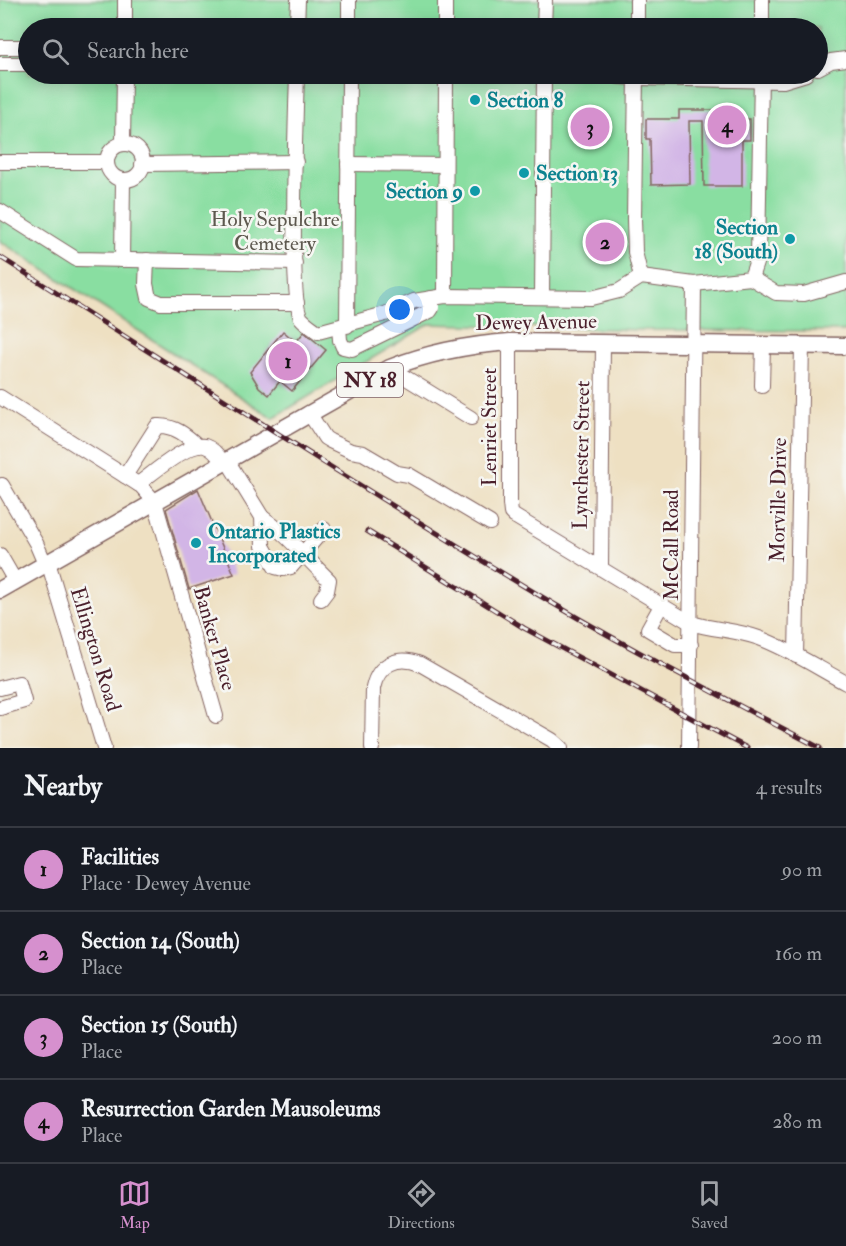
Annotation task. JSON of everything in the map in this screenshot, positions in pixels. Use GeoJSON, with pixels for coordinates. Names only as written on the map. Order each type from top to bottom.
{"type":"FeatureCollection","features":[{"type":"Feature","properties":{"kind":"main road","name":"Dewey Avenue"},"geometry":{"type":"LineString","coordinates":[[7,585],[309,413],[390,368],[415,358],[457,347],[510,342],[846,346]]}},
{"type":"Feature","properties":{"kind":"street"},"geometry":{"type":"LineString","coordinates":[[125,0],[125,18]]}},
{"type":"Feature","properties":{"kind":"street"},"geometry":{"type":"LineString","coordinates":[[297,18],[298,0]]}},
{"type":"Feature","properties":{"kind":"street"},"geometry":{"type":"LineString","coordinates":[[349,0],[349,18]]}},
{"type":"Feature","properties":{"kind":"street"},"geometry":{"type":"LineString","coordinates":[[445,0],[445,18]]}},
{"type":"Feature","properties":{"kind":"street"},"geometry":{"type":"LineString","coordinates":[[544,0],[544,18]]}},
{"type":"Feature","properties":{"kind":"street"},"geometry":{"type":"LineString","coordinates":[[637,0],[637,18]]}},
{"type":"Feature","properties":{"kind":"street"},"geometry":{"type":"LineString","coordinates":[[762,0],[762,18]]}},
{"type":"Feature","properties":{"kind":"street"},"geometry":{"type":"LineString","coordinates":[[0,47],[18,47]]}},
{"type":"Feature","properties":{"kind":"street"},"geometry":{"type":"LineString","coordinates":[[828,63],[846,59]]}},
{"type":"Feature","properties":{"kind":"street"},"geometry":{"type":"LineString","coordinates":[[0,64],[18,64]]}},
{"type":"Feature","properties":{"kind":"street"},"geometry":{"type":"LineString","coordinates":[[123,144],[124,84]]}},
{"type":"Feature","properties":{"kind":"street"},"geometry":{"type":"LineString","coordinates":[[297,84],[295,263],[297,303],[300,317],[318,332],[385,314],[414,301],[438,297],[591,298],[619,291],[641,277],[694,284],[751,278],[776,293],[804,294],[846,282]]}},
{"type":"Feature","properties":{"kind":"street"},"geometry":{"type":"LineString","coordinates":[[349,84],[343,327],[340,340],[343,347],[352,349],[430,311],[438,297],[445,165],[446,84]]}},
{"type":"Feature","properties":{"kind":"street"},"geometry":{"type":"LineString","coordinates":[[542,297],[544,84]]}},
{"type":"Feature","properties":{"kind":"street"},"geometry":{"type":"LineString","coordinates":[[636,84],[634,219],[635,252],[641,277]]}},
{"type":"Feature","properties":{"kind":"street"},"geometry":{"type":"LineString","coordinates":[[751,278],[758,257],[761,84]]}},
{"type":"Feature","properties":{"kind":"street"},"geometry":{"type":"LineString","coordinates":[[123,144],[129,144],[139,151],[142,156],[142,168],[134,178],[123,180],[110,172],[106,162],[109,152],[123,144]]}},
{"type":"Feature","properties":{"kind":"street"},"geometry":{"type":"LineString","coordinates":[[0,162],[106,162]]}},
{"type":"Feature","properties":{"kind":"street"},"geometry":{"type":"LineString","coordinates":[[142,164],[296,162]]}},
{"type":"Feature","properties":{"kind":"street"},"geometry":{"type":"LineString","coordinates":[[348,164],[445,165]]}},
{"type":"Feature","properties":{"kind":"street"},"geometry":{"type":"LineString","coordinates":[[122,260],[123,180]]}},
{"type":"Feature","properties":{"kind":"street"},"geometry":{"type":"LineString","coordinates":[[0,211],[76,259],[295,263]]}},
{"type":"Feature","properties":{"kind":"street"},"geometry":{"type":"LineString","coordinates":[[147,260],[146,284],[149,298],[160,303],[297,303]]}},
{"type":"Feature","properties":{"kind":"street","name":"McCall Road"},"geometry":{"type":"LineString","coordinates":[[689,748],[694,284]]}},
{"type":"Feature","properties":{"kind":"street","name":"Lenriet Street"},"geometry":{"type":"LineString","coordinates":[[510,342],[511,513],[601,567]]}},
{"type":"Feature","properties":{"kind":"street","name":"Lynchester Street"},"geometry":{"type":"LineString","coordinates":[[601,567],[603,343]]}},
{"type":"Feature","properties":{"kind":"street"},"geometry":{"type":"LineString","coordinates":[[762,386],[763,345]]}},
{"type":"Feature","properties":{"kind":"street","name":"Morville Drive"},"geometry":{"type":"LineString","coordinates":[[796,656],[802,345]]}},
{"type":"Feature","properties":{"kind":"street"},"geometry":{"type":"LineString","coordinates":[[390,368],[471,418]]}},
{"type":"Feature","properties":{"kind":"street"},"geometry":{"type":"LineString","coordinates":[[0,397],[146,489],[155,502]]}},
{"type":"Feature","properties":{"kind":"street"},"geometry":{"type":"LineString","coordinates":[[309,413],[330,441],[351,451],[363,453],[397,473],[409,475],[490,522]]}},
{"type":"Feature","properties":{"kind":"street"},"geometry":{"type":"LineString","coordinates":[[126,476],[157,426],[172,427],[190,438],[198,447]]}},
{"type":"Feature","properties":{"kind":"street"},"geometry":{"type":"LineString","coordinates":[[138,484],[182,452],[205,446],[225,461],[262,517],[279,528],[329,580],[327,591],[321,599]]}},
{"type":"Feature","properties":{"kind":"street","name":"Ellington Road"},"geometry":{"type":"LineString","coordinates":[[2,485],[47,563],[104,748]]}},
{"type":"Feature","properties":{"kind":"street","name":"Banker Place"},"geometry":{"type":"LineString","coordinates":[[155,502],[216,716]]}},
{"type":"Feature","properties":{"kind":"street"},"geometry":{"type":"LineString","coordinates":[[262,517],[263,546],[276,567],[283,569],[291,567],[324,529]]}},
{"type":"Feature","properties":{"kind":"street"},"geometry":{"type":"LineString","coordinates":[[0,555],[7,585]]}},
{"type":"Feature","properties":{"kind":"street"},"geometry":{"type":"LineString","coordinates":[[601,567],[691,623],[752,636],[846,683]]}},
{"type":"Feature","properties":{"kind":"street"},"geometry":{"type":"LineString","coordinates":[[662,604],[648,629],[675,645],[691,645]]}},
{"type":"Feature","properties":{"kind":"street"},"geometry":{"type":"LineString","coordinates":[[372,748],[374,680],[381,669],[391,662],[402,660],[420,664],[552,740],[561,748]]}},
{"type":"Feature","properties":{"kind":"street"},"geometry":{"type":"LineString","coordinates":[[0,688],[19,683],[24,701],[0,708]]}},
{"type":"Feature","properties":{"kind":"green space","name":"Holy Sepulchre Cemetery"},"geometry":{"type":"Polygon","coordinates":[[[0,0],[846,0],[846,331],[644,330],[429,324],[273,418],[0,241],[0,0]]]}},
{"type":"Feature","properties":{"kind":"building"},"geometry":{"type":"Polygon","coordinates":[[[679,110],[718,110],[718,119],[750,119],[750,140],[742,140],[742,186],[704,186],[703,121],[689,121],[690,184],[651,185],[650,139],[646,139],[646,119],[679,119],[679,110]]]}},
{"type":"Feature","properties":{"kind":"building"},"geometry":{"type":"Polygon","coordinates":[[[283,331],[296,342],[304,332],[326,350],[292,391],[280,381],[269,395],[259,387],[250,372],[283,331]]]}},
{"type":"Feature","properties":{"kind":"building","name":"Ontario Plastics Incorporated"},"geometry":{"type":"Polygon","coordinates":[[[198,489],[234,574],[189,589],[166,509],[198,489]]]}},
{"type":"Feature","properties":{"kind":"railway"},"geometry":{"type":"LineString","coordinates":[[0,257],[334,469],[537,594],[642,654],[820,748]]}},
{"type":"Feature","properties":{"kind":"railway"},"geometry":{"type":"LineString","coordinates":[[367,531],[524,628],[747,748]]}},
{"type":"Feature","properties":{"kind":"place","name":"Section 8"},"geometry":{"type":"Point","coordinates":[475,100]}},
{"type":"Feature","properties":{"kind":"place","name":"Resurrection Garden Mausoleums"},"geometry":{"type":"Point","coordinates":[727,125]}},
{"type":"Feature","properties":{"kind":"place","name":"Section 15 (South)"},"geometry":{"type":"Point","coordinates":[590,127]}},
{"type":"Feature","properties":{"kind":"place","name":"Section 13"},"geometry":{"type":"Point","coordinates":[524,173]}},
{"type":"Feature","properties":{"kind":"place","name":"Section 9"},"geometry":{"type":"Point","coordinates":[475,191]}},
{"type":"Feature","properties":{"kind":"place","name":"Section 18 (South)"},"geometry":{"type":"Point","coordinates":[790,239]}},
{"type":"Feature","properties":{"kind":"place","name":"Section 14 (South)"},"geometry":{"type":"Point","coordinates":[605,242]}},
{"type":"Feature","properties":{"kind":"place","name":"Facilities"},"geometry":{"type":"Point","coordinates":[288,361]}},
{"type":"Feature","properties":{"kind":"place","name":"Ontario Plastics Incorporated"},"geometry":{"type":"Point","coordinates":[196,543]}}]}
